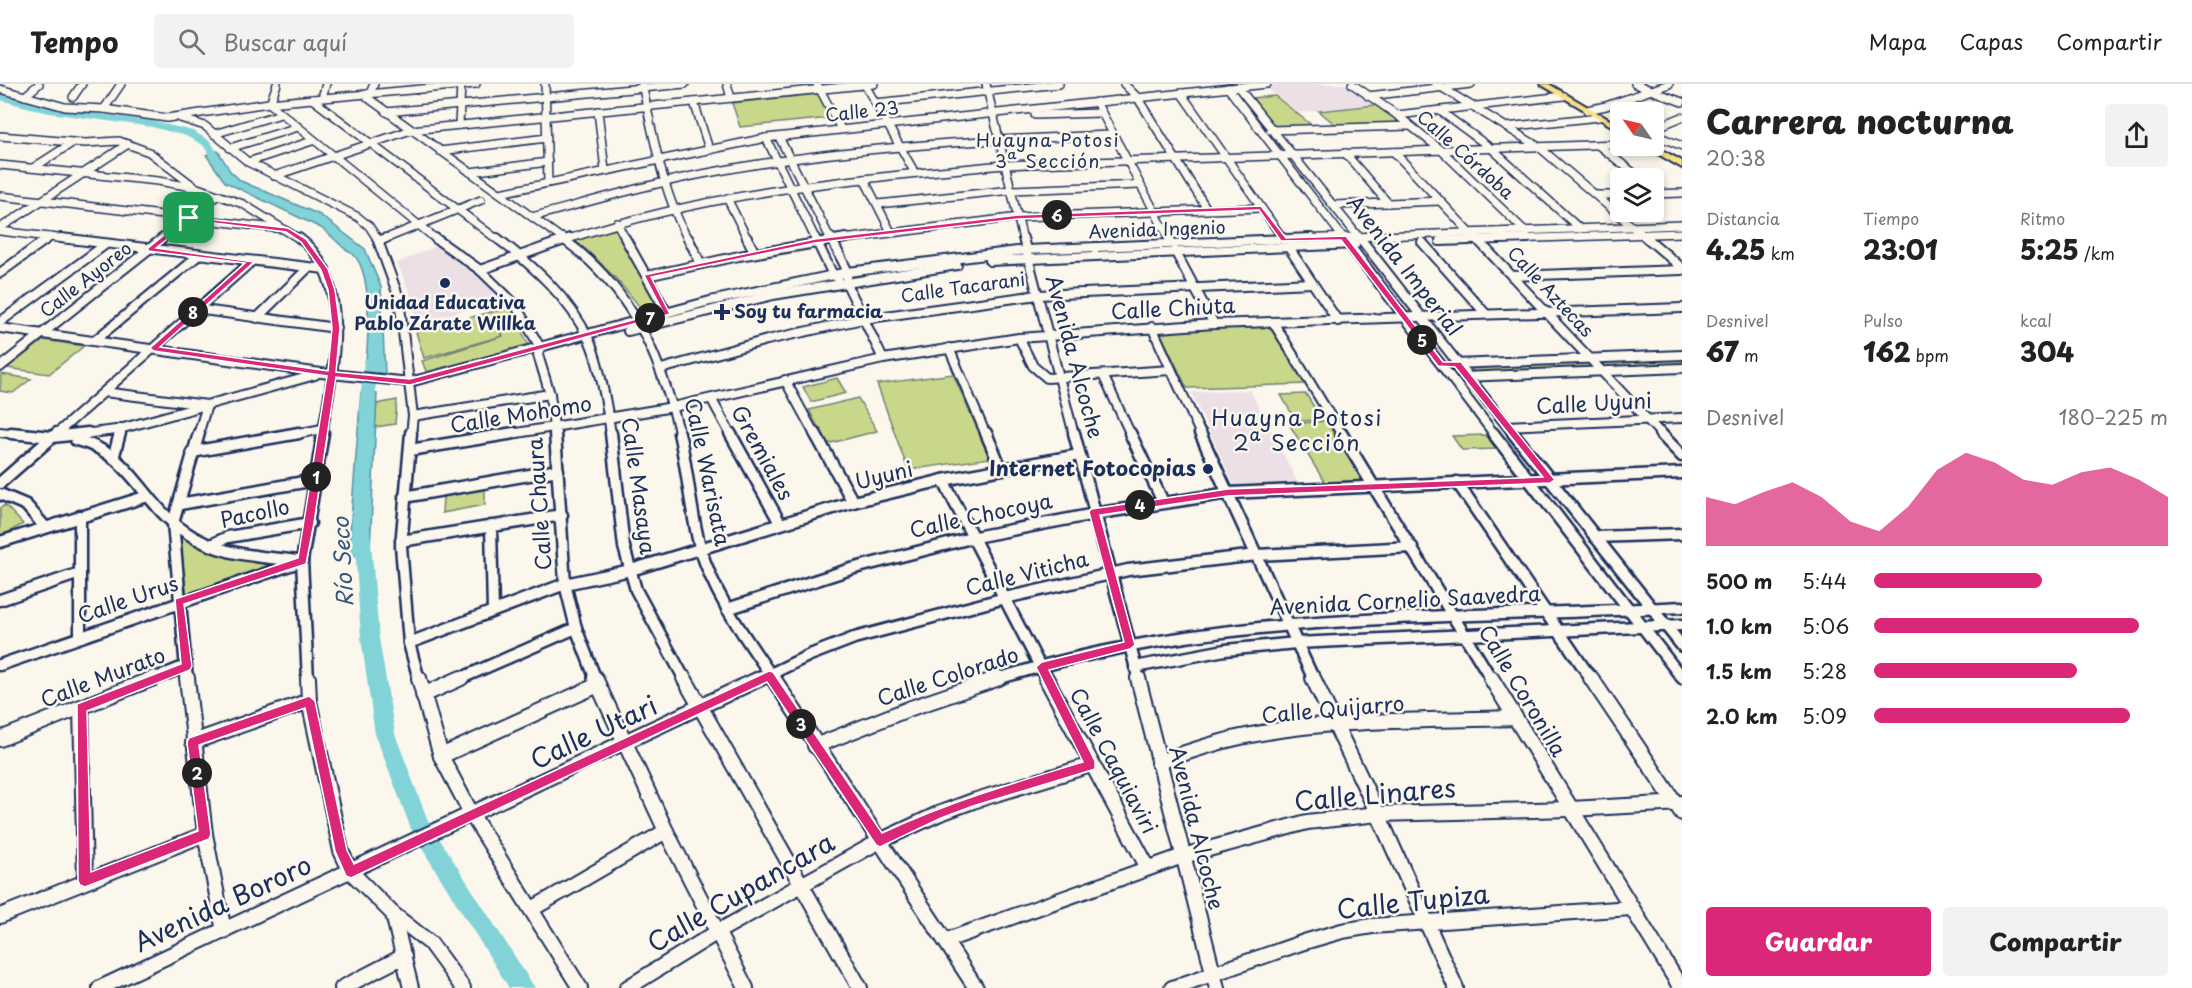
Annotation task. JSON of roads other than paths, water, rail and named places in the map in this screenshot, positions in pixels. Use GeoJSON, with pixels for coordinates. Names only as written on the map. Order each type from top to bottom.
{"type":"FeatureCollection","features":[{"type":"Feature","properties":{"kind":"main road"},"geometry":{"type":"LineString","coordinates":[[1544,84],[1610,118]]}},
{"type":"Feature","properties":{"kind":"main road"},"geometry":{"type":"LineString","coordinates":[[1554,84],[1610,122]]}},
{"type":"Feature","properties":{"kind":"main road"},"geometry":{"type":"LineString","coordinates":[[1664,148],[1682,159]]}},
{"type":"Feature","properties":{"kind":"main road"},"geometry":{"type":"LineString","coordinates":[[1664,155],[1682,165]]}},
{"type":"Feature","properties":{"kind":"street"},"geometry":{"type":"LineString","coordinates":[[1,89],[10,84]]}},
{"type":"Feature","properties":{"kind":"street"},"geometry":{"type":"LineString","coordinates":[[25,96],[39,84]]}},
{"type":"Feature","properties":{"kind":"street"},"geometry":{"type":"LineString","coordinates":[[73,97],[82,84]]}},
{"type":"Feature","properties":{"kind":"street"},"geometry":{"type":"LineString","coordinates":[[104,109],[121,84]]}},
{"type":"Feature","properties":{"kind":"street"},"geometry":{"type":"LineString","coordinates":[[270,101],[277,84]]}},
{"type":"Feature","properties":{"kind":"street"},"geometry":{"type":"LineString","coordinates":[[323,93],[326,84]]}},
{"type":"Feature","properties":{"kind":"street"},"geometry":{"type":"LineString","coordinates":[[1,89],[65,107],[187,118],[323,93],[428,84]]}},
{"type":"Feature","properties":{"kind":"street"},"geometry":{"type":"LineString","coordinates":[[270,101],[312,99],[371,89],[474,84]]}},
{"type":"Feature","properties":{"kind":"street"},"geometry":{"type":"LineString","coordinates":[[545,84],[548,182]]}},
{"type":"Feature","properties":{"kind":"street"},"geometry":{"type":"LineString","coordinates":[[386,112],[642,86],[685,84]]}},
{"type":"Feature","properties":{"kind":"street"},"geometry":{"type":"LineString","coordinates":[[727,84],[731,98]]}},
{"type":"Feature","properties":{"kind":"street"},"geometry":{"type":"LineString","coordinates":[[274,176],[411,130],[647,107],[818,87],[874,84]]}},
{"type":"Feature","properties":{"kind":"street"},"geometry":{"type":"LineString","coordinates":[[875,103],[987,88],[1059,84]]}},
{"type":"Feature","properties":{"kind":"street"},"geometry":{"type":"LineString","coordinates":[[1124,84],[1137,97],[1207,209]]}},
{"type":"Feature","properties":{"kind":"street"},"geometry":{"type":"LineString","coordinates":[[1212,84],[1218,89]]}},
{"type":"Feature","properties":{"kind":"street","name":"Calle 23"},"geometry":{"type":"LineString","coordinates":[[500,193],[766,138],[1267,84]]}},
{"type":"Feature","properties":{"kind":"street","name":"Calle Córdoba"},"geometry":{"type":"LineString","coordinates":[[1352,84],[1397,115],[1441,150],[1525,231]]}},
{"type":"Feature","properties":{"kind":"street"},"geometry":{"type":"LineString","coordinates":[[1368,96],[1436,85],[1471,84]]}},
{"type":"Feature","properties":{"kind":"street"},"geometry":{"type":"LineString","coordinates":[[1635,84],[1645,88]]}},
{"type":"Feature","properties":{"kind":"street"},"geometry":{"type":"LineString","coordinates":[[1590,109],[1645,88],[1669,84]]}},
{"type":"Feature","properties":{"kind":"street"},"geometry":{"type":"LineString","coordinates":[[459,125],[461,85]]}},
{"type":"Feature","properties":{"kind":"street"},"geometry":{"type":"LineString","coordinates":[[865,85],[915,173]]}},
{"type":"Feature","properties":{"kind":"street"},"geometry":{"type":"LineString","coordinates":[[1436,85],[1539,147],[1682,269]]}},
{"type":"Feature","properties":{"kind":"street"},"geometry":{"type":"LineString","coordinates":[[642,86],[664,183],[673,210],[700,264]]}},
{"type":"Feature","properties":{"kind":"street"},"geometry":{"type":"LineString","coordinates":[[818,87],[841,129]]}},
{"type":"Feature","properties":{"kind":"street","name":"Avenida Imperial"},"geometry":{"type":"LineString","coordinates":[[1238,87],[1295,155],[1682,646]]}},
{"type":"Feature","properties":{"kind":"street"},"geometry":{"type":"LineString","coordinates":[[1506,127],[1590,109],[1653,87],[1682,102]]}},
{"type":"Feature","properties":{"kind":"street","name":"Avenida Alcoche"},"geometry":{"type":"LineString","coordinates":[[987,88],[1027,254],[1061,378],[1215,981]]}},
{"type":"Feature","properties":{"kind":"street","name":"Avenida Imperial"},"geometry":{"type":"LineString","coordinates":[[1228,88],[1682,678]]}},
{"type":"Feature","properties":{"kind":"street","name":"Calle Warisata"},"geometry":{"type":"LineString","coordinates":[[371,89],[368,98],[563,239],[598,266],[618,288],[642,324],[674,407],[701,549],[727,609],[815,746],[947,940],[976,988]]}},
{"type":"Feature","properties":{"kind":"street"},"geometry":{"type":"LineString","coordinates":[[1181,93],[1284,240]]}},
{"type":"Feature","properties":{"kind":"street"},"geometry":{"type":"LineString","coordinates":[[1397,115],[1564,96]]}},
{"type":"Feature","properties":{"kind":"street","name":"Calle Masaya"},"geometry":{"type":"LineString","coordinates":[[312,99],[518,255],[557,291],[571,308],[588,338],[609,419],[624,547],[636,590],[700,708],[860,988]]}},
{"type":"Feature","properties":{"kind":"street","name":"Calle Chaura"},"geometry":{"type":"LineString","coordinates":[[270,101],[330,156],[417,225],[480,270],[514,303],[539,351],[550,394],[562,515],[565,584],[576,628],[598,685],[627,743],[666,831],[746,988]]}},
{"type":"Feature","properties":{"kind":"street"},"geometry":{"type":"LineString","coordinates":[[694,102],[709,149]]}},
{"type":"Feature","properties":{"kind":"street"},"geometry":{"type":"LineString","coordinates":[[1096,102],[1214,324]]}},
{"type":"Feature","properties":{"kind":"street"},"geometry":{"type":"LineString","coordinates":[[598,111],[605,170]]}},
{"type":"Feature","properties":{"kind":"street"},"geometry":{"type":"LineString","coordinates":[[1440,111],[1492,148],[1580,229]]}},
{"type":"Feature","properties":{"kind":"street"},"geometry":{"type":"LineString","coordinates":[[993,115],[1101,113]]}},
{"type":"Feature","properties":{"kind":"street"},"geometry":{"type":"LineString","coordinates":[[214,134],[282,114]]}},
{"type":"Feature","properties":{"kind":"street"},"geometry":{"type":"LineString","coordinates":[[1664,124],[1682,117]]}},
{"type":"Feature","properties":{"kind":"street"},"geometry":{"type":"LineString","coordinates":[[187,118],[205,126],[248,162],[358,218],[369,226],[379,241],[399,298],[413,416],[401,541],[404,609],[409,643],[441,756],[472,815],[580,988]]}},
{"type":"Feature","properties":{"kind":"street"},"geometry":{"type":"LineString","coordinates":[[1261,130],[1410,126]]}},
{"type":"Feature","properties":{"kind":"street"},"geometry":{"type":"LineString","coordinates":[[230,148],[298,127]]}},
{"type":"Feature","properties":{"kind":"street"},"geometry":{"type":"LineString","coordinates":[[532,217],[664,183],[739,167],[999,138],[1112,135]]}},
{"type":"Feature","properties":{"kind":"street"},"geometry":{"type":"LineString","coordinates":[[0,136],[72,142],[119,141],[157,157],[195,187]]}},
{"type":"Feature","properties":{"kind":"street"},"geometry":{"type":"LineString","coordinates":[[779,137],[830,239],[863,319],[883,358]]}},
{"type":"Feature","properties":{"kind":"street"},"geometry":{"type":"LineString","coordinates":[[440,151],[547,138]]}},
{"type":"Feature","properties":{"kind":"street"},"geometry":{"type":"LineString","coordinates":[[766,138],[833,275]]}},
{"type":"Feature","properties":{"kind":"street"},"geometry":{"type":"LineString","coordinates":[[1664,139],[1682,146]]}},
{"type":"Feature","properties":{"kind":"street"},"geometry":{"type":"LineString","coordinates":[[248,162],[312,141]]}},
{"type":"Feature","properties":{"kind":"street"},"geometry":{"type":"LineString","coordinates":[[33,168],[72,142]]}},
{"type":"Feature","properties":{"kind":"street"},"geometry":{"type":"LineString","coordinates":[[0,230],[128,144]]}},
{"type":"Feature","properties":{"kind":"street"},"geometry":{"type":"LineString","coordinates":[[480,270],[563,239],[673,210],[727,198],[803,186],[915,173],[1005,165],[1126,160],[1610,144]]}},
{"type":"Feature","properties":{"kind":"street"},"geometry":{"type":"LineString","coordinates":[[1598,145],[1627,168]]}},
{"type":"Feature","properties":{"kind":"street","name":"Calle Aztecas"},"geometry":{"type":"LineString","coordinates":[[1394,152],[1682,456]]}},
{"type":"Feature","properties":{"kind":"street"},"geometry":{"type":"LineString","coordinates":[[1345,153],[1388,203]]}},
{"type":"Feature","properties":{"kind":"street"},"geometry":{"type":"LineString","coordinates":[[470,172],[548,162]]}},
{"type":"Feature","properties":{"kind":"street"},"geometry":{"type":"LineString","coordinates":[[0,165],[195,187],[243,204],[288,230],[303,241],[325,269],[332,290],[336,328],[326,374],[322,429],[310,523],[302,561],[309,701],[341,851],[351,872],[393,914],[430,943],[463,988]]}},
{"type":"Feature","properties":{"kind":"street"},"geometry":{"type":"LineString","coordinates":[[864,179],[891,232]]}},
{"type":"Feature","properties":{"kind":"street"},"geometry":{"type":"LineString","coordinates":[[878,204],[1012,190],[1140,185]]}},
{"type":"Feature","properties":{"kind":"street"},"geometry":{"type":"LineString","coordinates":[[1664,192],[1682,193]]}},
{"type":"Feature","properties":{"kind":"street","name":"Calle Ayoreo"},"geometry":{"type":"LineString","coordinates":[[0,367],[218,195]]}},
{"type":"Feature","properties":{"kind":"street"},"geometry":{"type":"LineString","coordinates":[[1596,195],[1610,195]]}},
{"type":"Feature","properties":{"kind":"street"},"geometry":{"type":"LineString","coordinates":[[0,196],[288,230]]}},
{"type":"Feature","properties":{"kind":"street"},"geometry":{"type":"LineString","coordinates":[[727,198],[755,253]]}},
{"type":"Feature","properties":{"kind":"street"},"geometry":{"type":"LineString","coordinates":[[379,241],[481,200]]}},
{"type":"Feature","properties":{"kind":"street"},"geometry":{"type":"LineString","coordinates":[[1334,205],[1441,201]]}},
{"type":"Feature","properties":{"kind":"street"},"geometry":{"type":"LineString","coordinates":[[647,276],[815,241],[1019,217],[1261,208]]}},
{"type":"Feature","properties":{"kind":"street"},"geometry":{"type":"LineString","coordinates":[[617,223],[667,313]]}},
{"type":"Feature","properties":{"kind":"street","name":"Avenida Ingenio"},"geometry":{"type":"LineString","coordinates":[[1174,247],[1289,248],[1350,245],[1363,241],[1471,233],[1682,225]]}},
{"type":"Feature","properties":{"kind":"street"},"geometry":{"type":"LineString","coordinates":[[0,230],[307,269],[325,269]]}},
{"type":"Feature","properties":{"kind":"street","name":"Avenida Ingenio"},"geometry":{"type":"LineString","coordinates":[[642,324],[847,277],[1027,254],[1343,238],[1363,241],[1422,242],[1682,233]]}},
{"type":"Feature","properties":{"kind":"street"},"geometry":{"type":"LineString","coordinates":[[0,273],[50,237]]}},
{"type":"Feature","properties":{"kind":"street"},"geometry":{"type":"LineString","coordinates":[[1422,242],[1485,313]]}},
{"type":"Feature","properties":{"kind":"street"},"geometry":{"type":"LineString","coordinates":[[0,322],[106,244]]}},
{"type":"Feature","properties":{"kind":"street"},"geometry":{"type":"LineString","coordinates":[[1289,248],[1338,321]]}},
{"type":"Feature","properties":{"kind":"street"},"geometry":{"type":"LineString","coordinates":[[94,341],[199,255]]}},
{"type":"Feature","properties":{"kind":"street"},"geometry":{"type":"LineString","coordinates":[[0,483],[251,262]]}},
{"type":"Feature","properties":{"kind":"street"},"geometry":{"type":"LineString","coordinates":[[257,318],[307,269]]}},
{"type":"Feature","properties":{"kind":"street"},"geometry":{"type":"LineString","coordinates":[[1512,276],[1682,269]]}},
{"type":"Feature","properties":{"kind":"street","name":"Avenida Ingenio"},"geometry":{"type":"LineString","coordinates":[[642,324],[667,313],[710,301],[833,275],[847,277]]}},
{"type":"Feature","properties":{"kind":"street","name":"Calle Tacarani"},"geometry":{"type":"LineString","coordinates":[[661,369],[767,340],[863,319],[1038,295],[1312,283]]}},
{"type":"Feature","properties":{"kind":"street","name":"Calle Chiuta"},"geometry":{"type":"LineString","coordinates":[[674,407],[712,400],[785,380],[883,358],[1049,335],[1214,324],[1682,308]]}},
{"type":"Feature","properties":{"kind":"street"},"geometry":{"type":"LineString","coordinates":[[196,309],[336,328]]}},
{"type":"Feature","properties":{"kind":"street","name":"Calle Coronilla"},"geometry":{"type":"LineString","coordinates":[[1273,322],[1681,988]]}},
{"type":"Feature","properties":{"kind":"street"},"geometry":{"type":"LineString","coordinates":[[0,328],[326,374],[359,376],[410,386],[642,324]]}},
{"type":"Feature","properties":{"kind":"street"},"geometry":{"type":"LineString","coordinates":[[1152,327],[1296,643],[1428,922],[1456,988]]}},
{"type":"Feature","properties":{"kind":"street"},"geometry":{"type":"LineString","coordinates":[[1019,338],[1036,372],[1047,378],[1171,370]]}},
{"type":"Feature","properties":{"kind":"street"},"geometry":{"type":"LineString","coordinates":[[949,348],[1001,468]]}},
{"type":"Feature","properties":{"kind":"street"},"geometry":{"type":"LineString","coordinates":[[1441,364],[1682,355]]}},
{"type":"Feature","properties":{"kind":"street"},"geometry":{"type":"LineString","coordinates":[[1452,378],[1682,368]]}},
{"type":"Feature","properties":{"kind":"street"},"geometry":{"type":"LineString","coordinates":[[52,437],[92,434],[121,428],[326,374]]}},
{"type":"Feature","properties":{"kind":"street"},"geometry":{"type":"LineString","coordinates":[[1103,375],[1162,502]]}},
{"type":"Feature","properties":{"kind":"street"},"geometry":{"type":"LineString","coordinates":[[785,380],[853,502]]}},
{"type":"Feature","properties":{"kind":"street"},"geometry":{"type":"LineString","coordinates":[[104,392],[207,405]]}},
{"type":"Feature","properties":{"kind":"street"},"geometry":{"type":"LineString","coordinates":[[413,416],[550,394]]}},
{"type":"Feature","properties":{"kind":"street","name":"Gremiales"},"geometry":{"type":"LineString","coordinates":[[712,400],[780,523]]}},
{"type":"Feature","properties":{"kind":"street"},"geometry":{"type":"LineString","coordinates":[[207,405],[173,523],[193,742],[205,834],[224,931]]}},
{"type":"Feature","properties":{"kind":"street","name":"Calle Mohomo"},"geometry":{"type":"LineString","coordinates":[[410,450],[674,407]]}},
{"type":"Feature","properties":{"kind":"street","name":"Calle Uyuni"},"geometry":{"type":"LineString","coordinates":[[1507,426],[1682,418]]}},
{"type":"Feature","properties":{"kind":"street"},"geometry":{"type":"LineString","coordinates":[[114,454],[121,428]]}},
{"type":"Feature","properties":{"kind":"street"},"geometry":{"type":"LineString","coordinates":[[192,452],[322,429]]}},
{"type":"Feature","properties":{"kind":"street"},"geometry":{"type":"LineString","coordinates":[[0,432],[87,441],[103,447],[114,454],[173,523],[210,545],[225,552],[302,561]]}},
{"type":"Feature","properties":{"kind":"street","name":"Uyuni"},"geometry":{"type":"LineString","coordinates":[[409,643],[565,584],[631,570],[853,502],[943,480],[1079,455]]}},
{"type":"Feature","properties":{"kind":"street"},"geometry":{"type":"LineString","coordinates":[[404,497],[558,470]]}},
{"type":"Feature","properties":{"kind":"street","name":"Calle Chocoya"},"geometry":{"type":"LineString","coordinates":[[727,609],[820,577],[972,536],[1094,512],[1162,502],[1228,493],[1682,473]]}},
{"type":"Feature","properties":{"kind":"street"},"geometry":{"type":"LineString","coordinates":[[180,504],[315,480]]}},
{"type":"Feature","properties":{"kind":"street","name":"Calle Caquiaviri"},"geometry":{"type":"LineString","coordinates":[[943,480],[1091,765],[1148,868]]}},
{"type":"Feature","properties":{"kind":"street"},"geometry":{"type":"LineString","coordinates":[[1457,482],[1680,806]]}},
{"type":"Feature","properties":{"kind":"street"},"geometry":{"type":"LineString","coordinates":[[0,494],[20,500],[30,506],[45,527]]}},
{"type":"Feature","properties":{"kind":"street"},"geometry":{"type":"LineString","coordinates":[[0,542],[148,496]]}},
{"type":"Feature","properties":{"kind":"street"},"geometry":{"type":"LineString","coordinates":[[401,541],[562,515]]}},
{"type":"Feature","properties":{"kind":"street"},"geometry":{"type":"LineString","coordinates":[[80,516],[80,637]]}},
{"type":"Feature","properties":{"kind":"street","name":"Pacollo"},"geometry":{"type":"LineString","coordinates":[[210,545],[228,537],[310,523]]}},
{"type":"Feature","properties":{"kind":"street"},"geometry":{"type":"LineString","coordinates":[[491,526],[494,611]]}},
{"type":"Feature","properties":{"kind":"street"},"geometry":{"type":"LineString","coordinates":[[1595,537],[1682,534]]}},
{"type":"Feature","properties":{"kind":"street","name":"Calle Viticha"},"geometry":{"type":"LineString","coordinates":[[769,676],[810,655],[855,638],[1005,598],[1111,573],[1181,562],[1257,555],[1412,548]]}},
{"type":"Feature","properties":{"kind":"street","name":"Calle Urus"},"geometry":{"type":"LineString","coordinates":[[0,665],[302,561]]}},
{"type":"Feature","properties":{"kind":"street"},"geometry":{"type":"LineString","coordinates":[[0,600],[80,573]]}},
{"type":"Feature","properties":{"kind":"street","name":"Avenida Cornelio Saavedra"},"geometry":{"type":"LineString","coordinates":[[1130,645],[1211,632],[1289,625],[1682,607]]}},
{"type":"Feature","properties":{"kind":"street","name":"Avenida Cornelio Saavedra"},"geometry":{"type":"LineString","coordinates":[[1135,667],[1225,650],[1296,643],[1467,637],[1682,625]]}},
{"type":"Feature","properties":{"kind":"street"},"geometry":{"type":"LineString","coordinates":[[423,695],[576,628]]}},
{"type":"Feature","properties":{"kind":"street","name":"Calle Colorado"},"geometry":{"type":"LineString","coordinates":[[815,746],[892,713],[1042,667],[1130,645]]}},
{"type":"Feature","properties":{"kind":"street","name":"Calle Murato"},"geometry":{"type":"LineString","coordinates":[[0,740],[186,666]]}},
{"type":"Feature","properties":{"kind":"street","name":"Calle Utari"},"geometry":{"type":"LineString","coordinates":[[400,848],[769,676]]}},
{"type":"Feature","properties":{"kind":"street"},"geometry":{"type":"LineString","coordinates":[[441,756],[598,685]]}},
{"type":"Feature","properties":{"kind":"street"},"geometry":{"type":"LineString","coordinates":[[193,742],[309,701]]}},
{"type":"Feature","properties":{"kind":"street"},"geometry":{"type":"LineString","coordinates":[[81,708],[85,881]]}},
{"type":"Feature","properties":{"kind":"street","name":"Calle Quijarro"},"geometry":{"type":"LineString","coordinates":[[1158,762],[1215,743],[1255,735],[1336,726],[1514,718]]}},
{"type":"Feature","properties":{"kind":"street"},"geometry":{"type":"LineString","coordinates":[[880,841],[938,814],[973,801],[1091,765]]}},
{"type":"Feature","properties":{"kind":"street","name":"Calle Linares"},"geometry":{"type":"LineString","coordinates":[[947,940],[1183,856],[1307,822],[1378,814],[1680,806]]}},
{"type":"Feature","properties":{"kind":"street"},"geometry":{"type":"LineString","coordinates":[[532,909],[666,831]]}},
{"type":"Feature","properties":{"kind":"street"},"geometry":{"type":"LineString","coordinates":[[0,915],[205,834]]}},
{"type":"Feature","properties":{"kind":"street","name":"Calle Cupancara"},"geometry":{"type":"LineString","coordinates":[[627,988],[719,932],[880,841]]}},
{"type":"Feature","properties":{"kind":"street","name":"Avenida Bororo"},"geometry":{"type":"LineString","coordinates":[[100,988],[400,848]]}},
{"type":"Feature","properties":{"kind":"street","name":"Calle Tupiza"},"geometry":{"type":"LineString","coordinates":[[1172,988],[1215,981],[1342,931],[1372,926],[1631,908]]}},
{"type":"Feature","properties":{"kind":"street"},"geometry":{"type":"LineString","coordinates":[[393,914],[411,988]]}},
{"type":"Feature","properties":{"kind":"street"},"geometry":{"type":"LineString","coordinates":[[342,988],[404,957]]}},
{"type":"Feature","properties":{"kind":"water"},"geometry":{"type":"Polygon","coordinates":[[[218,151],[230,171],[241,181],[320,215],[365,249],[381,287],[385,374],[365,371],[368,328],[367,293],[360,264],[353,254],[321,228],[225,182],[206,155],[218,151]]]}},
{"type":"Feature","properties":{"kind":"water"},"geometry":{"type":"Polygon","coordinates":[[[361,392],[377,393],[370,551],[348,557],[361,392]]]}},
{"type":"Feature","properties":{"kind":"waterway","name":"Río Seco"},"geometry":{"type":"LineString","coordinates":[[0,97],[49,110],[172,128],[207,143],[224,170]]}},
{"type":"Feature","properties":{"kind":"waterway","name":"Río Seco"},"geometry":{"type":"LineString","coordinates":[[366,412],[371,360]]}},
{"type":"Feature","properties":{"kind":"waterway","name":"Río Seco"},"geometry":{"type":"LineString","coordinates":[[362,531],[370,638],[385,734],[420,827],[523,988]]}},
{"type":"Feature","properties":{"kind":"place","name":"Unidad Educativa Pablo Zárate Willka"},"geometry":{"type":"Point","coordinates":[445,283]}},
{"type":"Feature","properties":{"kind":"place","name":"Soy tu farmacia"},"geometry":{"type":"Point","coordinates":[722,312]}},
{"type":"Feature","properties":{"kind":"place","name":"Internet Fotocopias"},"geometry":{"type":"Point","coordinates":[1208,469]}},
{"type":"Feature","properties":{"kind":"district","name":"Huayna Potosi 3ª Sección"},"geometry":{"type":"Point","coordinates":[1048,151]}},
{"type":"Feature","properties":{"kind":"district","name":"Huayna Potosi 2ª Sección"},"geometry":{"type":"Point","coordinates":[1297,430]}}]}
